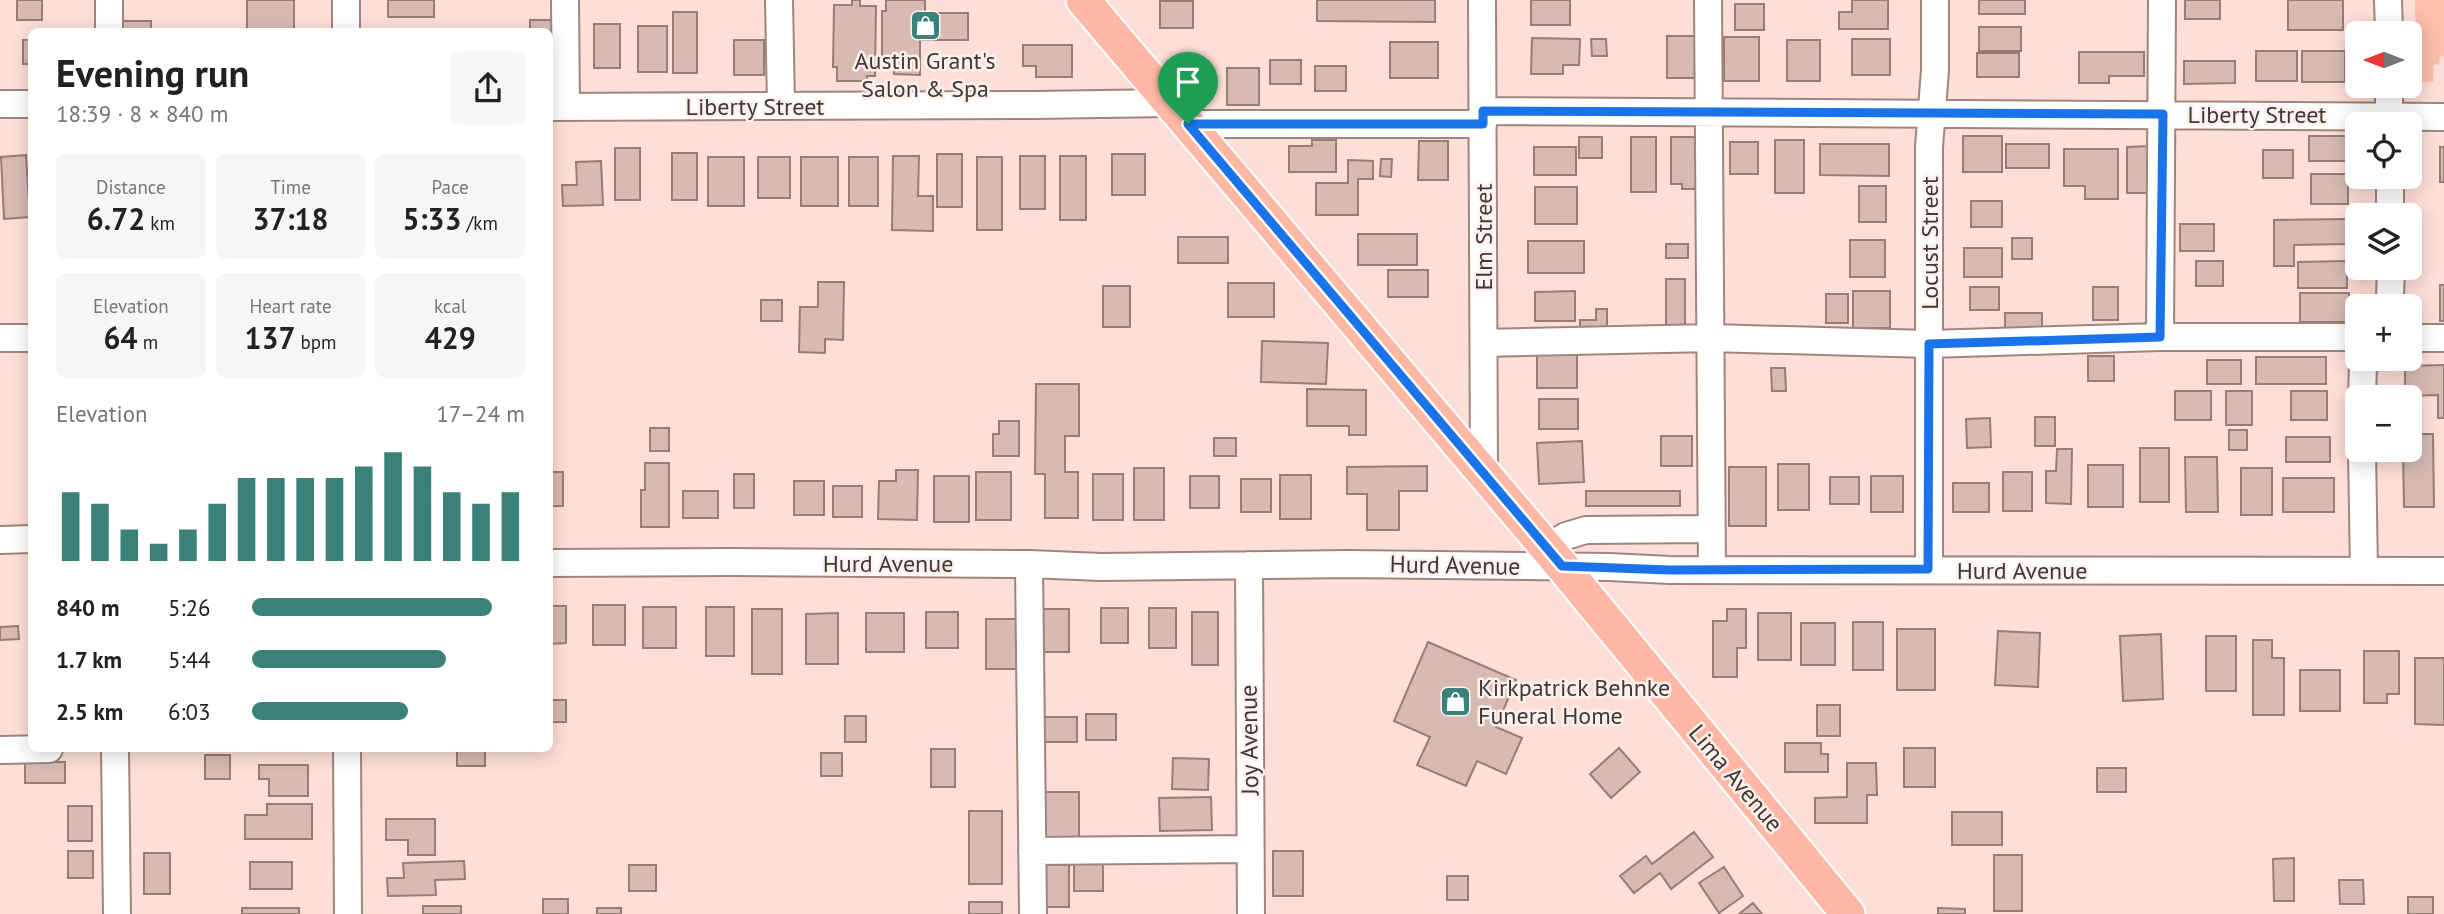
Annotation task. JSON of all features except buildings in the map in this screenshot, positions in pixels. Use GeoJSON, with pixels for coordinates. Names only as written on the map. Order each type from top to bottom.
{"type":"FeatureCollection","features":[{"type":"Feature","properties":{"kind":"main road","name":"Lima Avenue"},"geometry":{"type":"LineString","coordinates":[[1083,0],[1554,557],[1848,914]]}},
{"type":"Feature","properties":{"kind":"street"},"geometry":{"type":"LineString","coordinates":[[109,0],[109,28]]}},
{"type":"Feature","properties":{"kind":"street"},"geometry":{"type":"LineString","coordinates":[[346,0],[346,28]]}},
{"type":"Feature","properties":{"kind":"street"},"geometry":{"type":"LineString","coordinates":[[558,107],[565,0]]}},
{"type":"Feature","properties":{"kind":"street"},"geometry":{"type":"LineString","coordinates":[[779,0],[781,106]]}},
{"type":"Feature","properties":{"kind":"street","name":"Elm Street"},"geometry":{"type":"LineString","coordinates":[[1482,0],[1484,474]]}},
{"type":"Feature","properties":{"kind":"street"},"geometry":{"type":"LineString","coordinates":[[1708,0],[1712,570]]}},
{"type":"Feature","properties":{"kind":"street","name":"Locust Street"},"geometry":{"type":"LineString","coordinates":[[1928,569],[1929,147],[1935,70],[1935,0]]}},
{"type":"Feature","properties":{"kind":"street"},"geometry":{"type":"LineString","coordinates":[[2160,337],[2162,0]]}},
{"type":"Feature","properties":{"kind":"street"},"geometry":{"type":"LineString","coordinates":[[2388,0],[2389,21]]}},
{"type":"Feature","properties":{"kind":"street"},"geometry":{"type":"LineString","coordinates":[[0,104],[28,104]]}},
{"type":"Feature","properties":{"kind":"street","name":"Liberty Street"},"geometry":{"type":"LineString","coordinates":[[558,107],[781,106],[1483,118],[1709,111],[2163,114],[2345,119]]}},
{"type":"Feature","properties":{"kind":"street","name":"Liberty Street"},"geometry":{"type":"LineString","coordinates":[[2422,118],[2444,117]]}},
{"type":"Feature","properties":{"kind":"street"},"geometry":{"type":"LineString","coordinates":[[1484,343],[1711,338],[1929,344],[2160,337],[2345,337]]}},
{"type":"Feature","properties":{"kind":"street"},"geometry":{"type":"LineString","coordinates":[[0,338],[28,338]]}},
{"type":"Feature","properties":{"kind":"street"},"geometry":{"type":"LineString","coordinates":[[2422,338],[2444,338]]}},
{"type":"Feature","properties":{"kind":"street"},"geometry":{"type":"LineString","coordinates":[[2362,462],[2364,571]]}},
{"type":"Feature","properties":{"kind":"street"},"geometry":{"type":"LineString","coordinates":[[1554,557],[1566,536],[1586,530],[1711,529]]}},
{"type":"Feature","properties":{"kind":"street"},"geometry":{"type":"LineString","coordinates":[[0,540],[28,539]]}},
{"type":"Feature","properties":{"kind":"street","name":"Hurd Avenue"},"geometry":{"type":"LineString","coordinates":[[553,563],[1029,564],[1101,567],[1554,557],[1712,570],[2444,571]]}},
{"type":"Feature","properties":{"kind":"street"},"geometry":{"type":"LineString","coordinates":[[1029,564],[1033,914]]}},
{"type":"Feature","properties":{"kind":"street","name":"Joy Avenue"},"geometry":{"type":"LineString","coordinates":[[1249,565],[1251,914]]}},
{"type":"Feature","properties":{"kind":"street"},"geometry":{"type":"LineString","coordinates":[[0,750],[28,749]]}},
{"type":"Feature","properties":{"kind":"street"},"geometry":{"type":"LineString","coordinates":[[115,752],[117,914]]}},
{"type":"Feature","properties":{"kind":"street"},"geometry":{"type":"LineString","coordinates":[[347,752],[348,914]]}},
{"type":"Feature","properties":{"kind":"street"},"geometry":{"type":"LineString","coordinates":[[1032,851],[1250,849]]}},
{"type":"Feature","properties":{"kind":"shaded area"},"geometry":{"type":"Polygon","coordinates":[[[2415,0],[2444,0],[2444,56],[2440,57],[2439,65],[2434,64],[2433,82],[2422,82],[2422,21],[2415,21],[2415,0]]]}},
{"type":"Feature","properties":{"kind":"place","name":"Austin Grant's Salon & Spa"},"geometry":{"type":"Point","coordinates":[925,26]}},
{"type":"Feature","properties":{"kind":"place","name":"Kirkpatrick Behnke Funeral Home"},"geometry":{"type":"Point","coordinates":[1455,701]}},
{"type":"Feature","properties":{"kind":"route"},"geometry":{"type":"LineString","coordinates":[[1483,111],[2163,114],[2160,337],[1929,344],[1928,569],[1670,570],[1562,566],[1188,124],[1483,124],[1483,111]]}}]}
